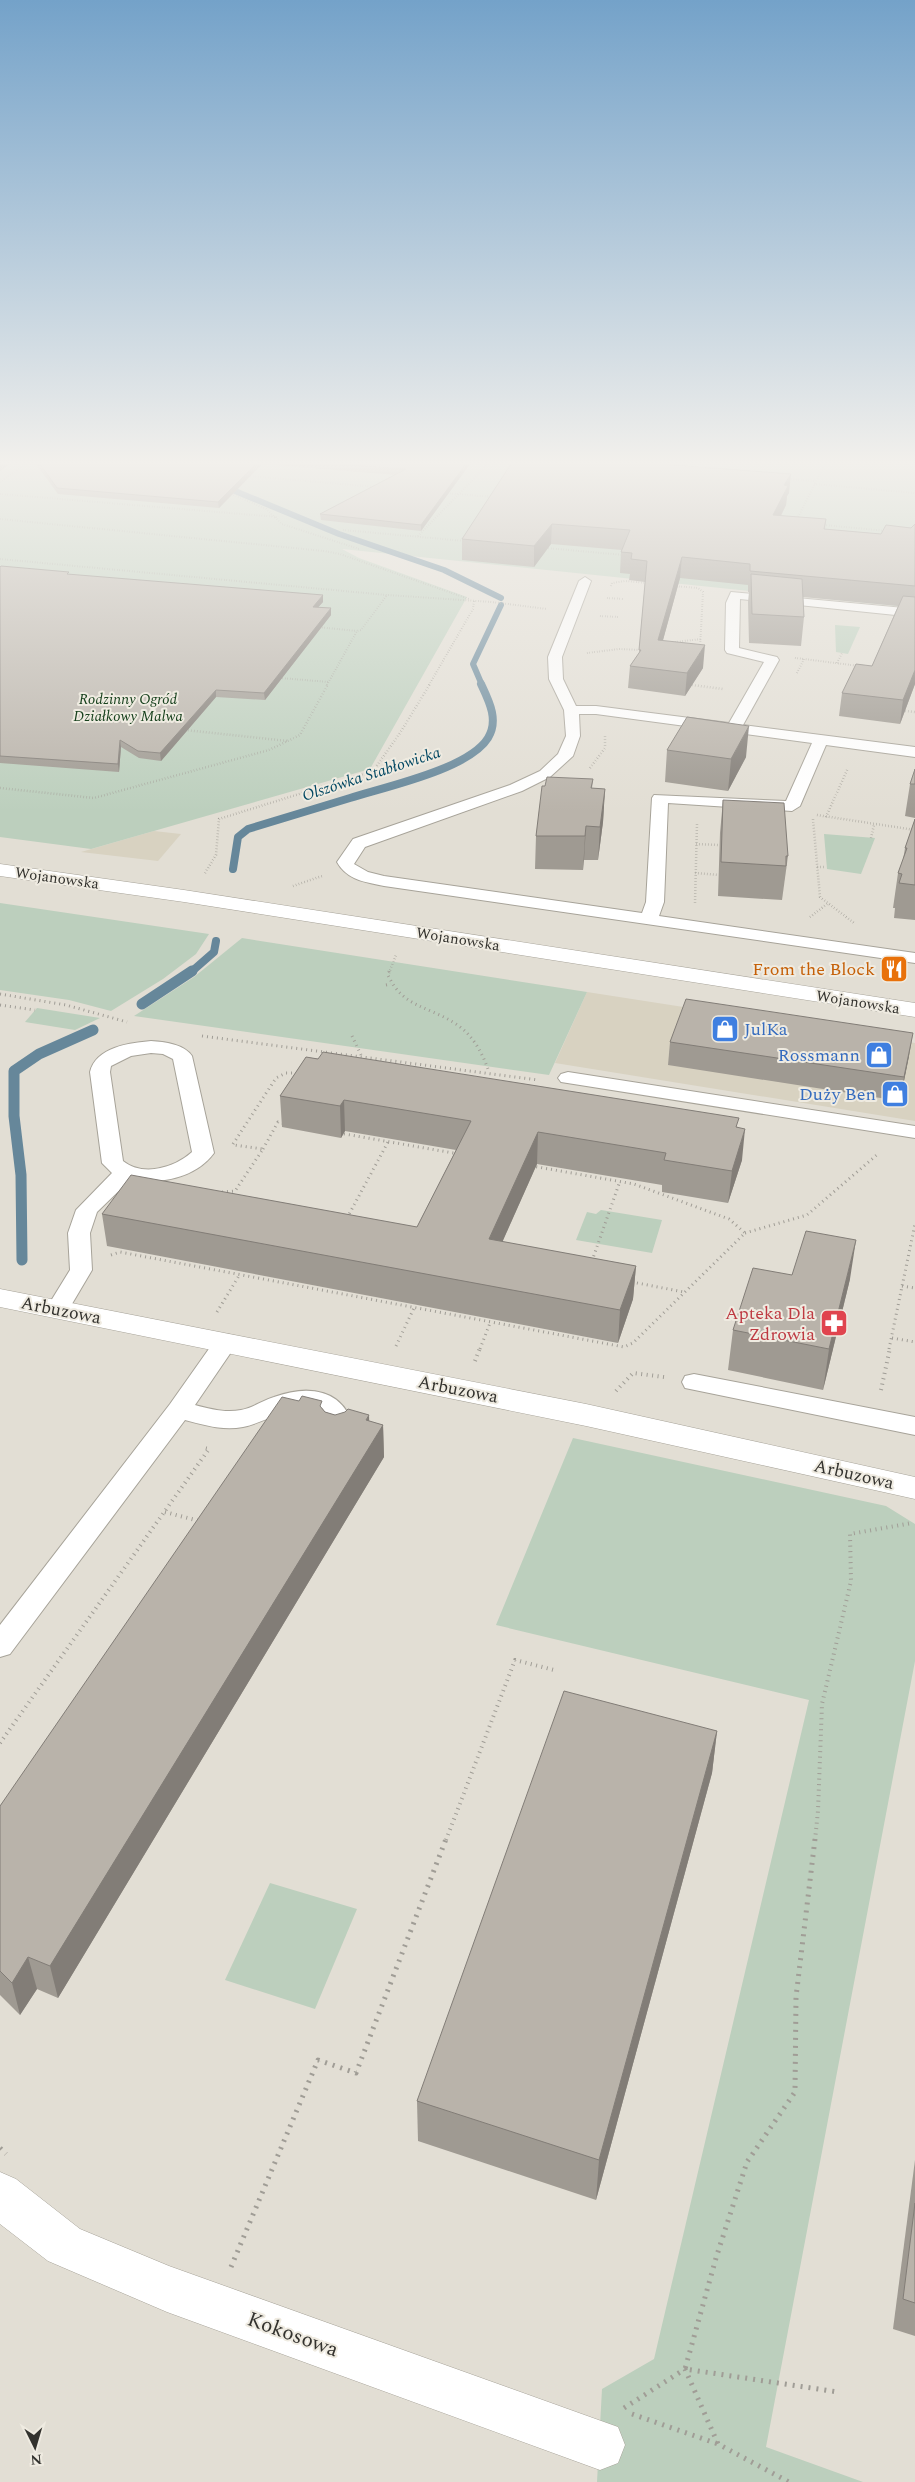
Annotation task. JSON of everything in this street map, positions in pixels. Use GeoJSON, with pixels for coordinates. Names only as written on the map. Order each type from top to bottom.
{"type":"FeatureCollection","features":[{"type":"Feature","properties":{"kind":"street","name":"Wojanowska"},"geometry":{"type":"LineString","coordinates":[[0,870],[174,895],[915,1010]]}},
{"type":"Feature","properties":{"kind":"street","name":"Arbuzowa"},"geometry":{"type":"LineString","coordinates":[[0,1298],[58,1309],[219,1331],[915,1488]]}},
{"type":"Feature","properties":{"kind":"street","name":"Kokosowa"},"geometry":{"type":"LineString","coordinates":[[0,2195],[64,2245],[167,2289],[600,2445]]}},
{"type":"Feature","properties":{"kind":"lane"},"geometry":{"type":"LineString","coordinates":[[585,580],[555,658],[556,679],[571,710],[573,736],[565,756],[545,774],[479,802],[359,843],[345,862],[348,868],[360,875],[384,881],[915,958]]}},
{"type":"Feature","properties":{"kind":"lane"},"geometry":{"type":"LineString","coordinates":[[734,727],[772,660],[732,650],[732,603],[736,595],[915,613]]}},
{"type":"Feature","properties":{"kind":"lane"},"geometry":{"type":"LineString","coordinates":[[571,710],[596,710],[915,752]]}},
{"type":"Feature","properties":{"kind":"lane"},"geometry":{"type":"LineString","coordinates":[[649,920],[655,902],[660,798],[792,806],[821,740]]}},
{"type":"Feature","properties":{"kind":"lane"},"geometry":{"type":"LineString","coordinates":[[166,1048],[182,1056],[203,1153],[193,1164],[173,1173],[146,1176],[125,1173],[113,1163],[100,1072],[102,1063],[110,1056],[133,1049],[166,1048]]}},
{"type":"Feature","properties":{"kind":"lane"},"geometry":{"type":"LineString","coordinates":[[568,1078],[910,1132]]}},
{"type":"Feature","properties":{"kind":"lane"},"geometry":{"type":"LineString","coordinates":[[58,1309],[81,1270],[79,1233],[87,1210],[125,1173]]}},
{"type":"Feature","properties":{"kind":"lane"},"geometry":{"type":"LineString","coordinates":[[0,1646],[179,1410],[219,1331]]}},
{"type":"Feature","properties":{"kind":"lane"},"geometry":{"type":"LineString","coordinates":[[694,1382],[915,1426]]}},
{"type":"Feature","properties":{"kind":"lane"},"geometry":{"type":"LineString","coordinates":[[179,1410],[233,1420],[259,1413],[277,1403],[298,1398],[312,1399],[327,1403],[335,1410],[341,1430],[337,1437]]}},
{"type":"Feature","properties":{"kind":"path"},"geometry":{"type":"LineString","coordinates":[[224,580],[474,601],[573,612]]}},
{"type":"Feature","properties":{"kind":"path"},"geometry":{"type":"LineString","coordinates":[[414,580],[474,601]]}},
{"type":"Feature","properties":{"kind":"path"},"geometry":{"type":"LineString","coordinates":[[624,600],[607,598],[612,583],[625,581],[653,584]]}},
{"type":"Feature","properties":{"kind":"path"},"geometry":{"type":"LineString","coordinates":[[671,585],[698,588],[703,592],[700,652]]}},
{"type":"Feature","properties":{"kind":"path"},"geometry":{"type":"LineString","coordinates":[[317,627],[361,630],[387,595]]}},
{"type":"Feature","properties":{"kind":"path"},"geometry":{"type":"LineString","coordinates":[[202,875],[214,865],[219,819],[373,772],[387,754],[442,662],[473,609],[474,601]]}},
{"type":"Feature","properties":{"kind":"path"},"geometry":{"type":"LineString","coordinates":[[604,607],[600,616],[618,617]]}},
{"type":"Feature","properties":{"kind":"path"},"geometry":{"type":"LineString","coordinates":[[0,788],[94,798],[269,750],[300,735],[357,631]]}},
{"type":"Feature","properties":{"kind":"path"},"geometry":{"type":"LineString","coordinates":[[674,643],[701,639]]}},
{"type":"Feature","properties":{"kind":"path"},"geometry":{"type":"LineString","coordinates":[[587,653],[646,646]]}},
{"type":"Feature","properties":{"kind":"path"},"geometry":{"type":"LineString","coordinates":[[619,649],[646,650]]}},
{"type":"Feature","properties":{"kind":"path"},"geometry":{"type":"LineString","coordinates":[[837,663],[842,653]]}},
{"type":"Feature","properties":{"kind":"path"},"geometry":{"type":"LineString","coordinates":[[795,676],[804,659],[866,666]]}},
{"type":"Feature","properties":{"kind":"path"},"geometry":{"type":"LineString","coordinates":[[271,677],[329,682]]}},
{"type":"Feature","properties":{"kind":"path"},"geometry":{"type":"LineString","coordinates":[[692,684],[723,689]]}},
{"type":"Feature","properties":{"kind":"path"},"geometry":{"type":"LineString","coordinates":[[904,711],[915,712]]}},
{"type":"Feature","properties":{"kind":"path"},"geometry":{"type":"LineString","coordinates":[[179,730],[288,741]]}},
{"type":"Feature","properties":{"kind":"path"},"geometry":{"type":"LineString","coordinates":[[826,817],[858,745]]}},
{"type":"Feature","properties":{"kind":"path"},"geometry":{"type":"LineString","coordinates":[[858,927],[820,897],[813,815],[915,830]]}},
{"type":"Feature","properties":{"kind":"path"},"geometry":{"type":"LineString","coordinates":[[695,908],[698,816]]}},
{"type":"Feature","properties":{"kind":"path"},"geometry":{"type":"LineString","coordinates":[[804,822],[814,822]]}},
{"type":"Feature","properties":{"kind":"path"},"geometry":{"type":"LineString","coordinates":[[871,838],[874,825]]}},
{"type":"Feature","properties":{"kind":"path"},"geometry":{"type":"LineString","coordinates":[[696,844],[719,845]]}},
{"type":"Feature","properties":{"kind":"path"},"geometry":{"type":"LineString","coordinates":[[817,867],[826,867]]}},
{"type":"Feature","properties":{"kind":"path"},"geometry":{"type":"LineString","coordinates":[[695,873],[718,875]]}},
{"type":"Feature","properties":{"kind":"path"},"geometry":{"type":"LineString","coordinates":[[809,919],[827,904]]}},
{"type":"Feature","properties":{"kind":"path"},"geometry":{"type":"LineString","coordinates":[[398,952],[388,975],[396,991],[415,1006],[458,1025],[480,1049],[489,1072]]}},
{"type":"Feature","properties":{"kind":"path"},"geometry":{"type":"LineString","coordinates":[[386,986],[391,984]]}},
{"type":"Feature","properties":{"kind":"path"},"geometry":{"type":"LineString","coordinates":[[0,994],[66,1004],[132,1024]]}},
{"type":"Feature","properties":{"kind":"path"},"geometry":{"type":"LineString","coordinates":[[0,1005],[35,1010]]}},
{"type":"Feature","properties":{"kind":"path"},"geometry":{"type":"LineString","coordinates":[[194,1035],[545,1080],[568,1078]]}},
{"type":"Feature","properties":{"kind":"path"},"geometry":{"type":"LineString","coordinates":[[352,1036],[363,1057]]}},
{"type":"Feature","properties":{"kind":"path"},"geometry":{"type":"LineString","coordinates":[[234,1145],[276,1078],[286,1073],[302,1074]]}},
{"type":"Feature","properties":{"kind":"path"},"geometry":{"type":"LineString","coordinates":[[217,1193],[235,1191],[263,1149],[278,1122],[287,1124]]}},
{"type":"Feature","properties":{"kind":"path"},"geometry":{"type":"LineString","coordinates":[[333,1132],[466,1155]]}},
{"type":"Feature","properties":{"kind":"path"},"geometry":{"type":"LineString","coordinates":[[103,1258],[120,1252],[240,1273],[490,1323],[624,1347],[633,1343],[745,1233],[807,1214],[910,1132]]}},
{"type":"Feature","properties":{"kind":"path"},"geometry":{"type":"LineString","coordinates":[[200,1140],[263,1149]]}},
{"type":"Feature","properties":{"kind":"path"},"geometry":{"type":"LineString","coordinates":[[345,1222],[388,1142]]}},
{"type":"Feature","properties":{"kind":"path"},"geometry":{"type":"LineString","coordinates":[[524,1165],[634,1184],[729,1220],[738,1225],[745,1233]]}},
{"type":"Feature","properties":{"kind":"path"},"geometry":{"type":"LineString","coordinates":[[590,1266],[620,1181]]}},
{"type":"Feature","properties":{"kind":"path"},"geometry":{"type":"LineString","coordinates":[[875,1418],[915,1224]]}},
{"type":"Feature","properties":{"kind":"path"},"geometry":{"type":"LineString","coordinates":[[219,1331],[240,1273]]}},
{"type":"Feature","properties":{"kind":"path"},"geometry":{"type":"LineString","coordinates":[[626,1282],[685,1292]]}},
{"type":"Feature","properties":{"kind":"path"},"geometry":{"type":"LineString","coordinates":[[902,1286],[915,1288]]}},
{"type":"Feature","properties":{"kind":"path"},"geometry":{"type":"LineString","coordinates":[[395,1348],[414,1308]]}},
{"type":"Feature","properties":{"kind":"path"},"geometry":{"type":"LineString","coordinates":[[474,1364],[490,1323]]}},
{"type":"Feature","properties":{"kind":"path"},"geometry":{"type":"LineString","coordinates":[[892,1338],[915,1342]]}},
{"type":"Feature","properties":{"kind":"path"},"geometry":{"type":"LineString","coordinates":[[615,1393],[633,1373],[694,1382]]}},
{"type":"Feature","properties":{"kind":"path"},"geometry":{"type":"LineString","coordinates":[[0,1743],[209,1449],[160,1435]]}},
{"type":"Feature","properties":{"kind":"path"},"geometry":{"type":"LineString","coordinates":[[165,1512],[202,1522]]}},
{"type":"Feature","properties":{"kind":"path"},"geometry":{"type":"LineString","coordinates":[[718,2444],[685,2369],[716,2258],[746,2162],[795,2092],[796,1997],[818,1811],[822,1704],[851,1581],[850,1534],[912,1523]]}},
{"type":"Feature","properties":{"kind":"path"},"geometry":{"type":"LineString","coordinates":[[231,2268],[318,2060],[356,2073],[515,1660],[554,1670]]}},
{"type":"Feature","properties":{"kind":"path"},"geometry":{"type":"LineString","coordinates":[[789,2482],[718,2444],[621,2409],[685,2369],[838,2392]]}},
{"type":"Feature","properties":{"kind":"shaded area"},"geometry":{"type":"Polygon","coordinates":[[[154,831],[181,834],[158,861],[81,852],[154,831]]]}},
{"type":"Feature","properties":{"kind":"shaded area"},"geometry":{"type":"Polygon","coordinates":[[[587,992],[915,1043],[915,1121],[555,1063],[587,992]]]}},
{"type":"Feature","properties":{"kind":"green space","name":"Rodzinny Ogród Działkowy Malwa"},"geometry":{"type":"Polygon","coordinates":[[[0,580],[419,580],[467,597],[370,769],[91,849],[0,837],[0,580]]]}},
{"type":"Feature","properties":{"kind":"green space","name":"Rodzinny Ogród Działkowy Malwa"},"geometry":{"type":"Polygon","coordinates":[[[641,580],[915,580],[915,608],[641,580]]]}},
{"type":"Feature","properties":{"kind":"green space"},"geometry":{"type":"Polygon","coordinates":[[[835,625],[860,627],[848,654],[836,652],[835,625]]]}},
{"type":"Feature","properties":{"kind":"green space"},"geometry":{"type":"Polygon","coordinates":[[[824,834],[875,838],[861,874],[827,869],[824,834]]]}},
{"type":"Feature","properties":{"kind":"green space"},"geometry":{"type":"Polygon","coordinates":[[[0,903],[209,934],[196,954],[163,979],[111,1011],[69,1000],[0,990],[0,903]]]}},
{"type":"Feature","properties":{"kind":"green space"},"geometry":{"type":"Polygon","coordinates":[[[242,938],[587,992],[549,1075],[134,1016],[194,977],[242,938]]]}},
{"type":"Feature","properties":{"kind":"green space"},"geometry":{"type":"Polygon","coordinates":[[[37,1008],[100,1018],[75,1030],[25,1022],[37,1008]]]}},
{"type":"Feature","properties":{"kind":"green space"},"geometry":{"type":"Polygon","coordinates":[[[601,1210],[662,1220],[652,1253],[576,1240],[587,1212],[596,1214],[601,1210]]]}},
{"type":"Feature","properties":{"kind":"green space"},"geometry":{"type":"Polygon","coordinates":[[[573,1438],[886,1506],[915,1524],[915,1661],[766,2447],[863,2482],[597,2482],[602,2389],[654,2359],[809,1700],[496,1625],[573,1438]]]}},
{"type":"Feature","properties":{"kind":"green space"},"geometry":{"type":"Polygon","coordinates":[[[270,1883],[357,1909],[315,2009],[225,1980],[270,1883]]]}},
{"type":"Feature","properties":{"kind":"building"},"geometry":{"type":"Polygon","coordinates":[[[0,580],[138,580],[323,595],[313,607],[331,608],[264,693],[216,690],[160,753],[138,751],[120,740],[118,764],[0,756],[0,580]]]}},
{"type":"Feature","properties":{"kind":"building"},"geometry":{"type":"Polygon","coordinates":[[[645,580],[675,580],[658,640],[705,645],[687,673],[630,666],[641,650],[639,650],[645,580]]]}},
{"type":"Feature","properties":{"kind":"building"},"geometry":{"type":"Polygon","coordinates":[[[751,580],[802,580],[804,617],[752,614],[751,580]]]}},
{"type":"Feature","properties":{"kind":"building"},"geometry":{"type":"Polygon","coordinates":[[[847,580],[915,580],[915,586],[847,580]]]}},
{"type":"Feature","properties":{"kind":"building"},"geometry":{"type":"Polygon","coordinates":[[[903,596],[915,597],[915,670],[903,700],[842,693],[856,664],[872,666],[903,596]]]}},
{"type":"Feature","properties":{"kind":"building"},"geometry":{"type":"Polygon","coordinates":[[[687,717],[749,726],[731,759],[667,750],[687,717]]]}},
{"type":"Feature","properties":{"kind":"building"},"geometry":{"type":"Polygon","coordinates":[[[915,769],[915,784],[910,784],[915,769]]]}},
{"type":"Feature","properties":{"kind":"building"},"geometry":{"type":"Polygon","coordinates":[[[547,777],[593,779],[591,788],[605,789],[600,827],[586,826],[585,836],[536,836],[542,786],[545,786],[547,777]]]}},
{"type":"Feature","properties":{"kind":"building"},"geometry":{"type":"Polygon","coordinates":[[[723,800],[784,803],[788,856],[786,856],[786,866],[721,862],[723,800]]]}},
{"type":"Feature","properties":{"kind":"building"},"geometry":{"type":"Polygon","coordinates":[[[915,819],[915,885],[899,883],[902,874],[898,873],[915,819]]]}},
{"type":"Feature","properties":{"kind":"building"},"geometry":{"type":"Polygon","coordinates":[[[686,999],[913,1033],[904,1077],[670,1042],[686,999]]]}},
{"type":"Feature","properties":{"kind":"building"},"geometry":{"type":"Polygon","coordinates":[[[323,1052],[739,1118],[736,1127],[745,1129],[732,1171],[664,1160],[666,1153],[538,1132],[489,1239],[636,1266],[620,1310],[102,1214],[131,1175],[417,1227],[471,1121],[344,1100],[340,1106],[280,1096],[306,1057],[318,1059],[323,1052]]]}},
{"type":"Feature","properties":{"kind":"building"},"geometry":{"type":"Polygon","coordinates":[[[806,1231],[856,1240],[829,1349],[733,1330],[753,1268],[792,1275],[806,1231]]]}},
{"type":"Feature","properties":{"kind":"building"},"geometry":{"type":"Polygon","coordinates":[[[302,1396],[322,1401],[320,1406],[325,1412],[335,1415],[348,1409],[369,1415],[366,1420],[383,1425],[50,1966],[28,1957],[12,1983],[0,1971],[0,1806],[282,1397],[299,1401],[302,1396]]]}},
{"type":"Feature","properties":{"kind":"building"},"geometry":{"type":"Polygon","coordinates":[[[564,1691],[717,1731],[599,2160],[417,2101],[564,1691]]]}},
{"type":"Feature","properties":{"kind":"building"},"geometry":{"type":"Polygon","coordinates":[[[915,2203],[915,2303],[903,2299],[915,2203]]]}},
{"type":"Feature","properties":{"kind":"waterway","name":"Olszówka Stabłowicka"},"geometry":{"type":"LineString","coordinates":[[464,580],[501,598]]}},
{"type":"Feature","properties":{"kind":"waterway","name":"Olszówka Stabłowicka"},"geometry":{"type":"LineString","coordinates":[[482,685],[473,664],[501,605]]}},
{"type":"Feature","properties":{"kind":"waterway","name":"Olszówka Stabłowicka"},"geometry":{"type":"LineString","coordinates":[[233,869],[238,837],[248,829],[425,776],[463,759],[478,749],[488,738],[493,724],[492,711],[481,684]]}},
{"type":"Feature","properties":{"kind":"waterway","name":"Olszówka Stabłowicka"},"geometry":{"type":"LineString","coordinates":[[190,973],[214,952],[216,941]]}},
{"type":"Feature","properties":{"kind":"waterway","name":"Olszówka Stabłowicka"},"geometry":{"type":"LineString","coordinates":[[142,1004],[192,971]]}},
{"type":"Feature","properties":{"kind":"waterway","name":"Olszówka Stabłowicka"},"geometry":{"type":"LineString","coordinates":[[22,1260],[21,1175],[14,1116],[14,1071],[39,1054],[93,1030]]}},
{"type":"Feature","properties":{"kind":"place","name":"From the Block"},"geometry":{"type":"Point","coordinates":[894,969]}},
{"type":"Feature","properties":{"kind":"place","name":"JulKa"},"geometry":{"type":"Point","coordinates":[725,1029]}},
{"type":"Feature","properties":{"kind":"place","name":"Rossmann"},"geometry":{"type":"Point","coordinates":[879,1055]}},
{"type":"Feature","properties":{"kind":"place","name":"Duży Ben"},"geometry":{"type":"Point","coordinates":[895,1094]}},
{"type":"Feature","properties":{"kind":"place","name":"Apteka Dla Zdrowia"},"geometry":{"type":"Point","coordinates":[834,1323]}}]}
